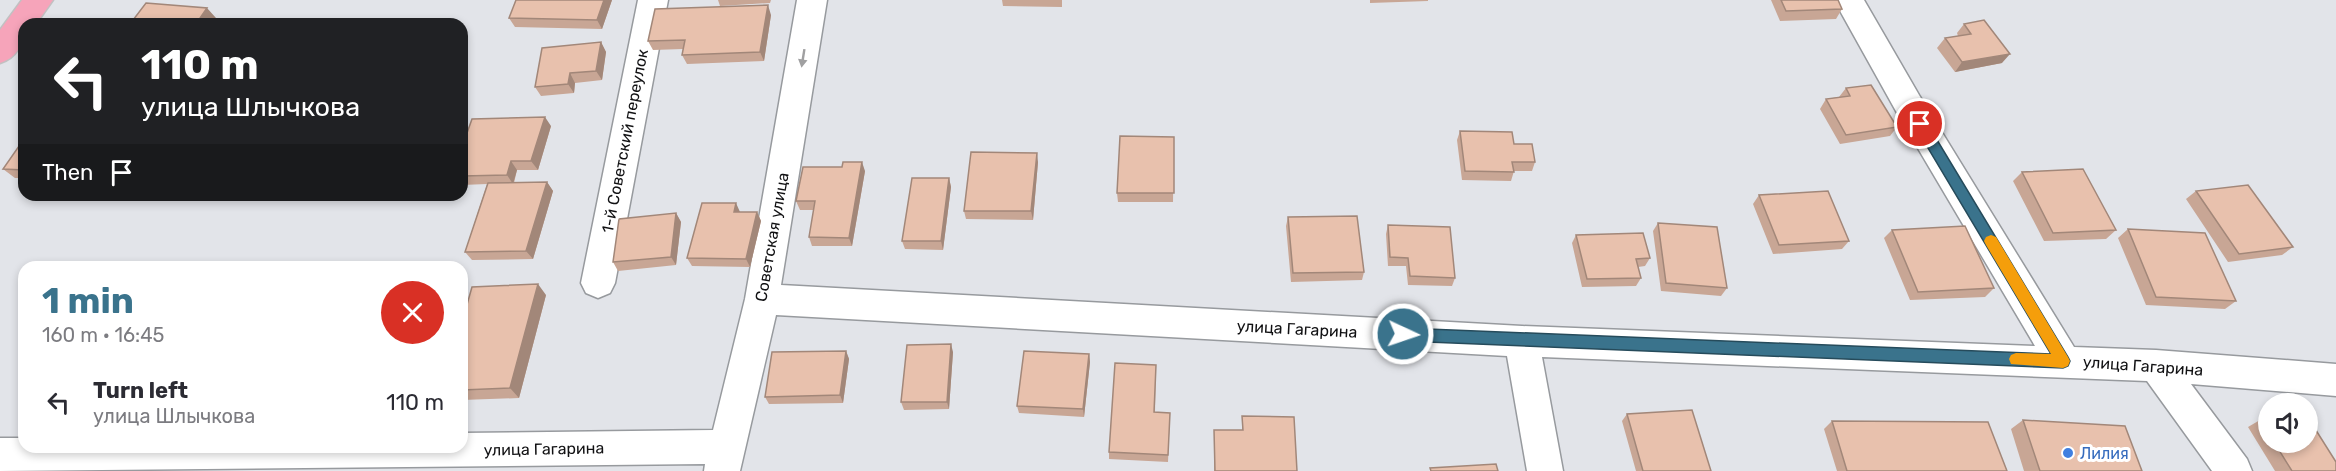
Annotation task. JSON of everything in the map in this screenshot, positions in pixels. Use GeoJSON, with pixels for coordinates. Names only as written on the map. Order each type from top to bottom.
{"type":"FeatureCollection","features":[{"type":"Feature","properties":{"kind":"main road"},"geometry":{"type":"LineString","coordinates":[[25,18],[38,0]]}},
{"type":"Feature","properties":{"kind":"main road"},"geometry":{"type":"LineString","coordinates":[[0,52],[18,27]]}},
{"type":"Feature","properties":{"kind":"street","name":"1-й Советский переулок"},"geometry":{"type":"LineString","coordinates":[[598,283],[653,0]]}},
{"type":"Feature","properties":{"kind":"street","name":"Советская улица"},"geometry":{"type":"LineString","coordinates":[[725,459],[762,300],[812,0]]}},
{"type":"Feature","properties":{"kind":"street"},"geometry":{"type":"LineString","coordinates":[[1849,0],[1908,104],[2063,361]]}},
{"type":"Feature","properties":{"kind":"street","name":"улица Гагарина"},"geometry":{"type":"LineString","coordinates":[[762,300],[1522,341],[2063,361],[2336,380]]}},
{"type":"Feature","properties":{"kind":"street"},"geometry":{"type":"LineString","coordinates":[[1522,341],[1545,471]]}},
{"type":"Feature","properties":{"kind":"street"},"geometry":{"type":"LineString","coordinates":[[2156,366],[2234,471]]}},
{"type":"Feature","properties":{"kind":"street","name":"улица Гагарина"},"geometry":{"type":"LineString","coordinates":[[0,454],[725,459]]}},
{"type":"Feature","properties":{"kind":"building"},"geometry":{"type":"Polygon","coordinates":[[[516,0],[604,0],[597,20],[509,18],[516,0]]]}},
{"type":"Feature","properties":{"kind":"building"},"geometry":{"type":"Polygon","coordinates":[[[1781,0],[1838,0],[1842,9],[1786,11],[1781,0]]]}},
{"type":"Feature","properties":{"kind":"building"},"geometry":{"type":"Polygon","coordinates":[[[146,3],[207,8],[200,18],[135,18],[146,3]]]}},
{"type":"Feature","properties":{"kind":"building"},"geometry":{"type":"Polygon","coordinates":[[[768,5],[760,52],[682,55],[685,40],[648,41],[655,9],[768,5]]]}},
{"type":"Feature","properties":{"kind":"building"},"geometry":{"type":"Polygon","coordinates":[[[1984,20],[2010,54],[1962,62],[1945,38],[1971,34],[1964,24],[1984,20]]]}},
{"type":"Feature","properties":{"kind":"building"},"geometry":{"type":"Polygon","coordinates":[[[601,42],[596,71],[570,73],[568,84],[535,87],[542,48],[601,42]]]}},
{"type":"Feature","properties":{"kind":"building"},"geometry":{"type":"Polygon","coordinates":[[[1871,85],[1897,127],[1846,135],[1826,99],[1850,96],[1846,88],[1871,85]]]}},
{"type":"Feature","properties":{"kind":"building"},"geometry":{"type":"Polygon","coordinates":[[[545,117],[531,161],[511,161],[507,175],[468,176],[468,130],[472,119],[545,117]]]}},
{"type":"Feature","properties":{"kind":"building"},"geometry":{"type":"Polygon","coordinates":[[[1460,131],[1512,132],[1514,144],[1532,144],[1535,162],[1512,162],[1514,172],[1465,171],[1460,131]]]}},
{"type":"Feature","properties":{"kind":"building"},"geometry":{"type":"Polygon","coordinates":[[[1120,136],[1174,137],[1174,193],[1117,193],[1120,136]]]}},
{"type":"Feature","properties":{"kind":"building"},"geometry":{"type":"Polygon","coordinates":[[[18,148],[18,170],[3,169],[18,148]]]}},
{"type":"Feature","properties":{"kind":"building"},"geometry":{"type":"Polygon","coordinates":[[[971,152],[1037,153],[1031,211],[964,211],[971,152]]]}},
{"type":"Feature","properties":{"kind":"building"},"geometry":{"type":"Polygon","coordinates":[[[843,162],[862,162],[849,238],[809,237],[815,201],[796,201],[803,167],[842,167],[843,162]]]}},
{"type":"Feature","properties":{"kind":"building"},"geometry":{"type":"Polygon","coordinates":[[[2083,169],[2116,230],[2053,233],[2022,172],[2083,169]]]}},
{"type":"Feature","properties":{"kind":"building"},"geometry":{"type":"Polygon","coordinates":[[[912,178],[949,178],[941,241],[902,241],[912,178]]]}},
{"type":"Feature","properties":{"kind":"building"},"geometry":{"type":"Polygon","coordinates":[[[547,182],[526,251],[465,252],[488,183],[547,182]]]}},
{"type":"Feature","properties":{"kind":"building"},"geometry":{"type":"Polygon","coordinates":[[[2248,185],[2293,247],[2239,254],[2196,191],[2248,185]]]}},
{"type":"Feature","properties":{"kind":"building"},"geometry":{"type":"Polygon","coordinates":[[[1828,191],[1849,241],[1779,245],[1759,195],[1828,191]]]}},
{"type":"Feature","properties":{"kind":"building"},"geometry":{"type":"Polygon","coordinates":[[[702,203],[736,203],[734,212],[757,212],[746,259],[687,258],[702,203]]]}},
{"type":"Feature","properties":{"kind":"building"},"geometry":{"type":"Polygon","coordinates":[[[676,213],[671,257],[613,262],[619,219],[676,213]]]}},
{"type":"Feature","properties":{"kind":"building"},"geometry":{"type":"Polygon","coordinates":[[[1357,216],[1364,272],[1293,273],[1288,217],[1357,216]]]}},
{"type":"Feature","properties":{"kind":"building"},"geometry":{"type":"Polygon","coordinates":[[[1658,223],[1717,227],[1727,288],[1666,283],[1658,223]]]}},
{"type":"Feature","properties":{"kind":"building"},"geometry":{"type":"Polygon","coordinates":[[[1388,225],[1450,227],[1455,278],[1410,276],[1408,258],[1390,257],[1388,225]]]}},
{"type":"Feature","properties":{"kind":"building"},"geometry":{"type":"Polygon","coordinates":[[[1965,226],[1994,288],[1918,292],[1892,230],[1965,226]]]}},
{"type":"Feature","properties":{"kind":"building"},"geometry":{"type":"Polygon","coordinates":[[[2128,229],[2205,233],[2236,301],[2156,297],[2128,229]]]}},
{"type":"Feature","properties":{"kind":"building"},"geometry":{"type":"Polygon","coordinates":[[[1643,233],[1650,258],[1636,259],[1641,278],[1587,279],[1576,235],[1643,233]]]}},
{"type":"Feature","properties":{"kind":"building"},"geometry":{"type":"Polygon","coordinates":[[[538,284],[510,388],[468,390],[468,301],[472,287],[538,284]]]}},
{"type":"Feature","properties":{"kind":"building"},"geometry":{"type":"Polygon","coordinates":[[[951,344],[947,402],[901,402],[907,345],[951,344]]]}},
{"type":"Feature","properties":{"kind":"building"},"geometry":{"type":"Polygon","coordinates":[[[846,351],[840,395],[765,397],[772,352],[846,351]]]}},
{"type":"Feature","properties":{"kind":"building"},"geometry":{"type":"Polygon","coordinates":[[[1024,351],[1089,354],[1083,409],[1017,406],[1024,351]]]}},
{"type":"Feature","properties":{"kind":"building"},"geometry":{"type":"Polygon","coordinates":[[[1115,363],[1156,365],[1154,412],[1170,413],[1168,455],[1109,452],[1115,363]]]}},
{"type":"Feature","properties":{"kind":"building"},"geometry":{"type":"Polygon","coordinates":[[[1692,410],[1711,471],[1643,471],[1627,414],[1692,410]]]}},
{"type":"Feature","properties":{"kind":"building"},"geometry":{"type":"Polygon","coordinates":[[[1242,416],[1294,417],[1297,471],[1215,471],[1214,430],[1243,430],[1242,416]]]}},
{"type":"Feature","properties":{"kind":"building","name":"Лилия"},"geometry":{"type":"Polygon","coordinates":[[[2023,420],[2125,426],[2142,471],[2040,471],[2023,420]]]}},
{"type":"Feature","properties":{"kind":"building"},"geometry":{"type":"Polygon","coordinates":[[[1832,421],[1988,422],[2007,471],[1847,471],[1832,421]]]}},
{"type":"Feature","properties":{"kind":"building"},"geometry":{"type":"Polygon","coordinates":[[[2318,433],[2336,462],[2336,471],[2292,471],[2281,453],[2318,453],[2318,433]]]}},
{"type":"Feature","properties":{"kind":"building"},"geometry":{"type":"Polygon","coordinates":[[[1496,464],[1498,471],[1431,471],[1430,468],[1496,464]]]}},
{"type":"Feature","properties":{"kind":"slow traffic"},"geometry":{"type":"LineString","coordinates":[[1991,241],[2063,361],[2016,359]]}},
{"type":"Feature","properties":{"kind":"place","name":"Лилия"},"geometry":{"type":"Point","coordinates":[2068,453]}},
{"type":"Feature","properties":{"kind":"route"},"geometry":{"type":"LineString","coordinates":[[1403,334],[1522,341],[2063,361],[1920,124]]}}]}
